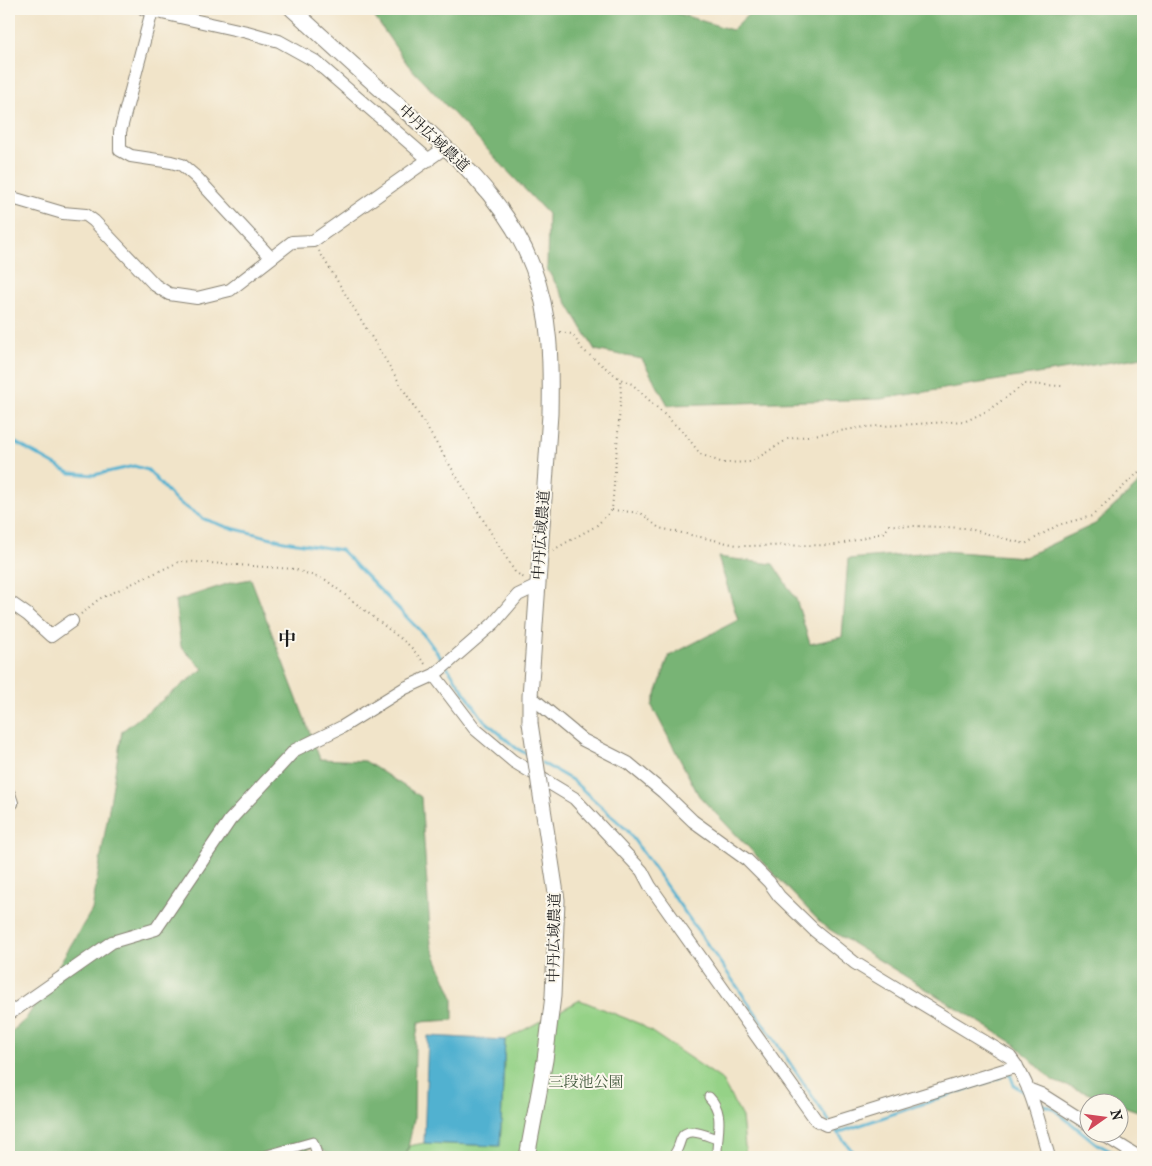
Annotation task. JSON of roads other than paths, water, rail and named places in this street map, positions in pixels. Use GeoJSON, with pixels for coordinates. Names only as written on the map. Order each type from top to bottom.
{"type":"FeatureCollection","features":[{"type":"Feature","properties":{"kind":"street","name":"中丹広域農道"},"geometry":{"type":"LineString","coordinates":[[292,9],[446,147],[489,192],[521,241],[536,276],[549,330],[551,367],[550,414],[537,586],[530,724],[557,900],[553,996],[545,1060],[528,1157]]}},
{"type":"Feature","properties":{"kind":"street"},"geometry":{"type":"LineString","coordinates":[[271,258],[196,177],[182,165],[131,156],[120,150],[120,132],[148,10],[280,41],[314,61],[429,160]]}},
{"type":"Feature","properties":{"kind":"street"},"geometry":{"type":"LineString","coordinates":[[9,197],[64,213],[86,215],[155,285],[169,294],[197,298],[230,290],[292,242],[313,242],[446,147]]}},
{"type":"Feature","properties":{"kind":"street"},"geometry":{"type":"LineString","coordinates":[[9,1014],[112,942],[156,929],[230,820],[295,750],[342,727],[405,688],[434,675],[494,623],[518,595],[537,586]]}},
{"type":"Feature","properties":{"kind":"street"},"geometry":{"type":"LineString","coordinates":[[9,604],[11,603],[28,615],[51,636],[72,621]]}},
{"type":"Feature","properties":{"kind":"street"},"geometry":{"type":"LineString","coordinates":[[434,675],[475,729],[513,761],[574,798],[642,871],[650,886],[816,1120],[826,1125],[1017,1066]]}},
{"type":"Feature","properties":{"kind":"street"},"geometry":{"type":"LineString","coordinates":[[530,696],[583,740],[628,763],[663,792],[693,821],[747,860],[770,882],[779,896],[814,930],[855,963],[1010,1057],[1017,1066],[1028,1089],[1049,1157]]}},
{"type":"Feature","properties":{"kind":"street"},"geometry":{"type":"LineString","coordinates":[[9,794],[12,803],[9,805]]}},
{"type":"Feature","properties":{"kind":"street"},"geometry":{"type":"LineString","coordinates":[[1028,1089],[1041,1094],[1080,1119]]}},
{"type":"Feature","properties":{"kind":"street"},"geometry":{"type":"LineString","coordinates":[[709,1097],[714,1102],[719,1113],[718,1157]]}},
{"type":"Feature","properties":{"kind":"street"},"geometry":{"type":"LineString","coordinates":[[672,1157],[678,1150],[681,1137],[685,1133],[691,1131],[717,1139]]}},
{"type":"Feature","properties":{"kind":"street"},"geometry":{"type":"LineString","coordinates":[[260,1157],[312,1142],[318,1157]]}},
{"type":"Feature","properties":{"kind":"street"},"geometry":{"type":"LineString","coordinates":[[1118,1144],[1139,1157]]}},
{"type":"Feature","properties":{"kind":"water"},"geometry":{"type":"Polygon","coordinates":[[[428,1036],[505,1040],[500,1146],[424,1143],[428,1036]]]}},
{"type":"Feature","properties":{"kind":"waterway"},"geometry":{"type":"LineString","coordinates":[[9,439],[70,473],[94,475],[134,466],[148,470],[175,500],[204,519],[227,527],[284,541],[341,550],[423,634],[445,663]]}},
{"type":"Feature","properties":{"kind":"waterway"},"geometry":{"type":"LineString","coordinates":[[448,668],[483,719],[516,748],[530,756]]}},
{"type":"Feature","properties":{"kind":"waterway"},"geometry":{"type":"LineString","coordinates":[[542,763],[572,780],[627,830],[829,1121]]}},
{"type":"Feature","properties":{"kind":"waterway"},"geometry":{"type":"LineString","coordinates":[[1008,1075],[1010,1074],[1014,1085],[1025,1093]]}},
{"type":"Feature","properties":{"kind":"waterway"},"geometry":{"type":"LineString","coordinates":[[837,1133],[1002,1077]]}},
{"type":"Feature","properties":{"kind":"waterway"},"geometry":{"type":"LineString","coordinates":[[1038,1103],[1052,1108],[1097,1144],[1122,1157]]}},
{"type":"Feature","properties":{"kind":"waterway"},"geometry":{"type":"LineString","coordinates":[[833,1127],[857,1157]]}},
{"type":"Feature","properties":{"kind":"district","name":"中"},"geometry":{"type":"Point","coordinates":[287,639]}},
{"type":"Feature","properties":{"kind":"park label","name":"三段池公園"},"geometry":{"type":"Point","coordinates":[586,1082]}}]}
